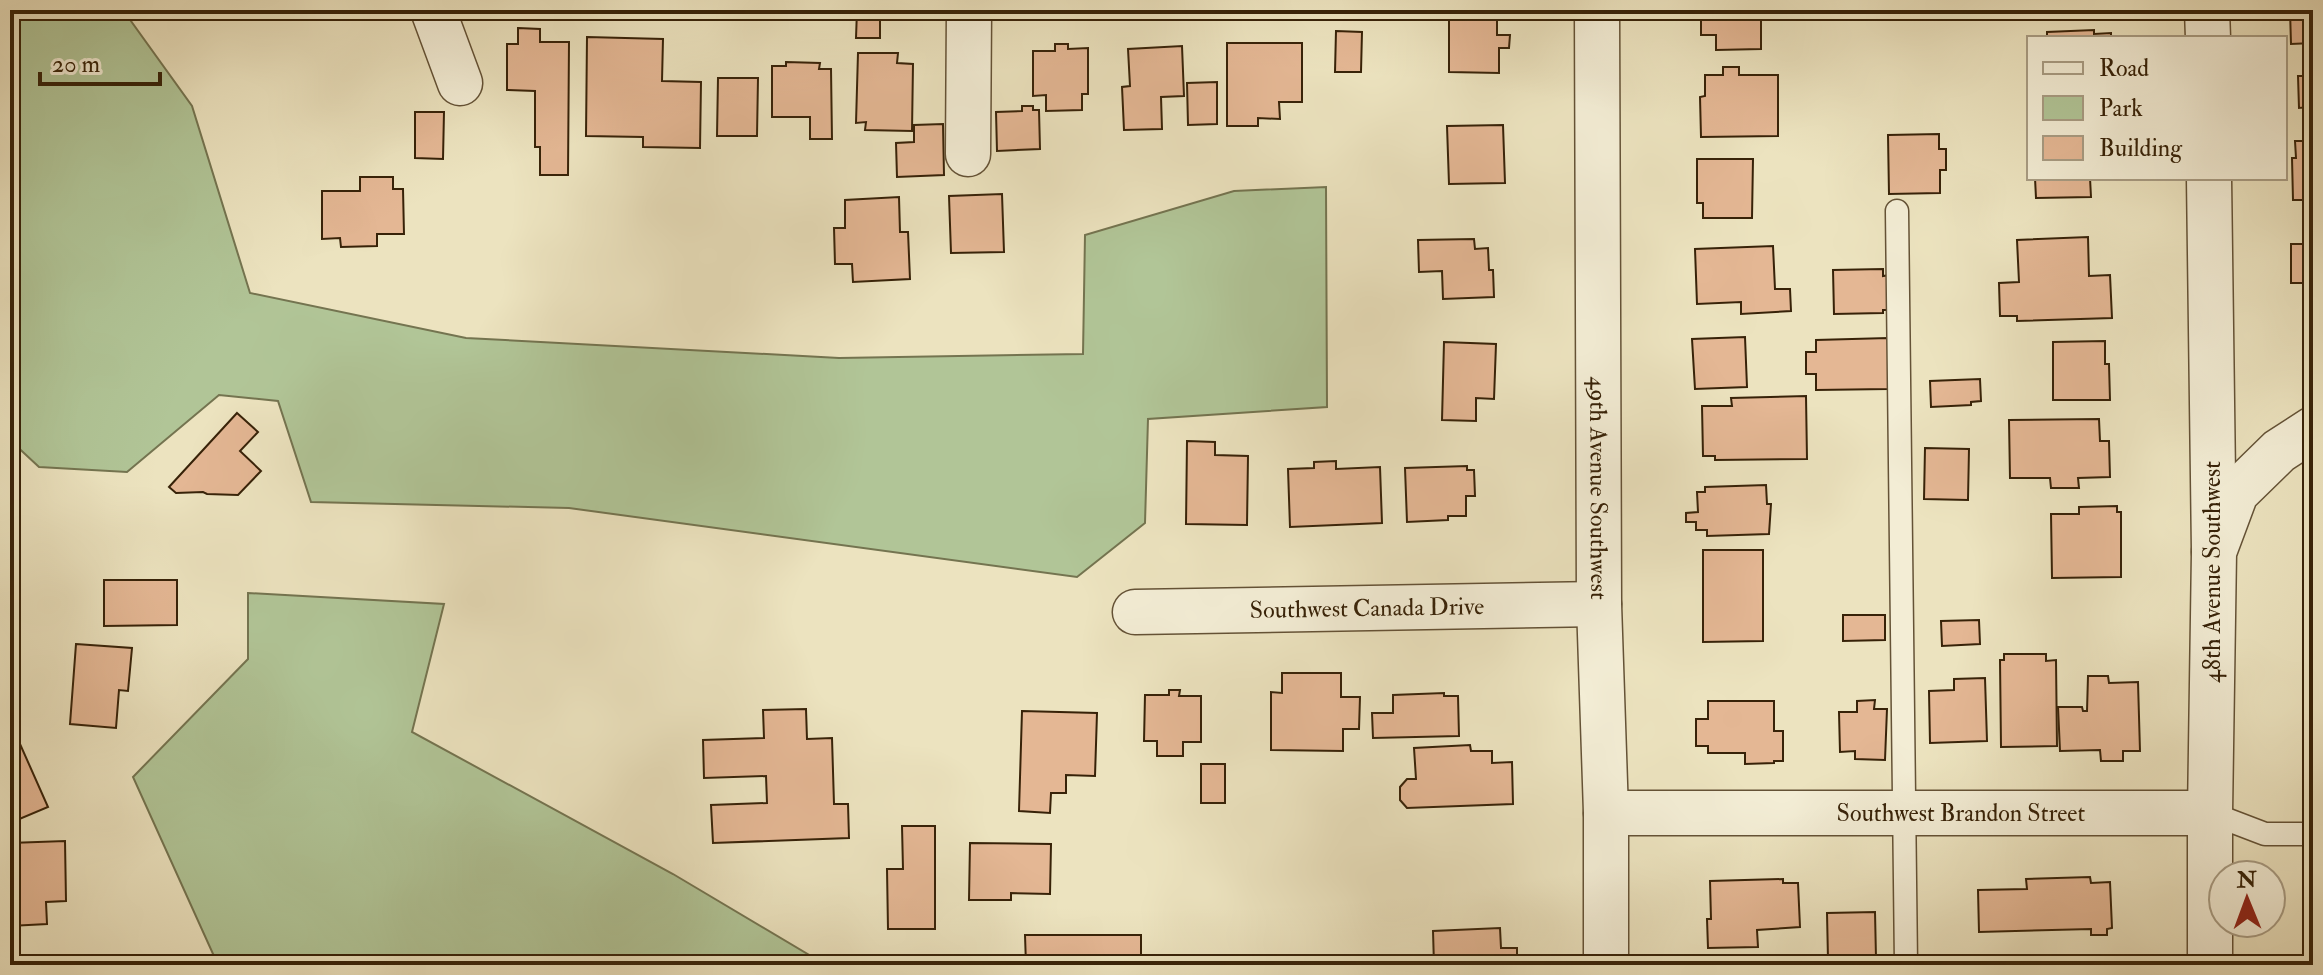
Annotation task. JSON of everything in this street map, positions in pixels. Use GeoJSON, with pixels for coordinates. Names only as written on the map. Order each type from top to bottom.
{"type":"FeatureCollection","features":[{"type":"Feature","properties":{"kind":"street"},"geometry":{"type":"LineString","coordinates":[[433,10],[460,83]]}},
{"type":"Feature","properties":{"kind":"street"},"geometry":{"type":"LineString","coordinates":[[968,154],[969,10]]}},
{"type":"Feature","properties":{"kind":"street","name":"49th Avenue Southwest"},"geometry":{"type":"LineString","coordinates":[[1597,10],[1599,604],[1606,813],[1606,965]]}},
{"type":"Feature","properties":{"kind":"street"},"geometry":{"type":"LineString","coordinates":[[2207,10],[2208,36]]}},
{"type":"Feature","properties":{"kind":"street","name":"48th Avenue Southwest"},"geometry":{"type":"LineString","coordinates":[[2209,180],[2214,552],[2210,965]]}},
{"type":"Feature","properties":{"kind":"street"},"geometry":{"type":"LineString","coordinates":[[2214,552],[2236,493],[2279,451],[2313,429]]}},
{"type":"Feature","properties":{"kind":"street","name":"Southwest Canada Drive"},"geometry":{"type":"LineString","coordinates":[[1135,612],[1599,604]]}},
{"type":"Feature","properties":{"kind":"street","name":"Southwest Brandon Street"},"geometry":{"type":"LineString","coordinates":[[1606,813],[2210,813]]}},
{"type":"Feature","properties":{"kind":"lane"},"geometry":{"type":"LineString","coordinates":[[1897,211],[1906,965]]}},
{"type":"Feature","properties":{"kind":"lane","name":"Southwest Brandon Street"},"geometry":{"type":"LineString","coordinates":[[2210,813],[2265,834],[2313,834]]}},
{"type":"Feature","properties":{"kind":"green space"},"geometry":{"type":"Polygon","coordinates":[[[10,10],[123,10],[192,106],[250,293],[466,338],[839,358],[1083,354],[1085,235],[1234,191],[1326,187],[1327,407],[1148,419],[1145,523],[1077,577],[569,508],[311,502],[278,401],[219,395],[127,472],[39,467],[10,440],[10,10]]]}},
{"type":"Feature","properties":{"kind":"green space"},"geometry":{"type":"Polygon","coordinates":[[[248,593],[444,604],[412,732],[673,874],[826,965],[218,965],[133,777],[248,659],[248,593]]]}},
{"type":"Feature","properties":{"kind":"building"},"geometry":{"type":"Polygon","coordinates":[[[857,10],[880,10],[880,38],[856,38],[857,10]]]}},
{"type":"Feature","properties":{"kind":"building"},"geometry":{"type":"Polygon","coordinates":[[[1462,10],[1474,10],[1474,15],[1497,15],[1497,35],[1510,35],[1509,48],[1499,48],[1499,73],[1449,72],[1449,13],[1462,14],[1462,10]]]}},
{"type":"Feature","properties":{"kind":"building"},"geometry":{"type":"Polygon","coordinates":[[[1761,10],[1761,49],[1716,50],[1716,35],[1701,35],[1701,12],[1761,10]]]}},
{"type":"Feature","properties":{"kind":"building"},"geometry":{"type":"Polygon","coordinates":[[[2290,10],[2313,10],[2313,43],[2291,44],[2290,10]]]}},
{"type":"Feature","properties":{"kind":"building"},"geometry":{"type":"Polygon","coordinates":[[[518,28],[540,29],[540,42],[569,42],[568,175],[540,175],[540,147],[535,147],[535,91],[507,90],[507,44],[518,44],[518,28]]]}},
{"type":"Feature","properties":{"kind":"building"},"geometry":{"type":"Polygon","coordinates":[[[2094,30],[2094,34],[2111,33],[2111,36],[2047,36],[2047,32],[2094,30]]]}},
{"type":"Feature","properties":{"kind":"building"},"geometry":{"type":"Polygon","coordinates":[[[1336,31],[1362,32],[1361,72],[1335,72],[1336,31]]]}},
{"type":"Feature","properties":{"kind":"building"},"geometry":{"type":"Polygon","coordinates":[[[587,37],[663,39],[662,81],[701,82],[700,148],[643,147],[643,137],[586,136],[587,37]]]}},
{"type":"Feature","properties":{"kind":"building"},"geometry":{"type":"Polygon","coordinates":[[[1227,43],[1302,43],[1302,102],[1279,102],[1280,119],[1258,118],[1258,126],[1227,126],[1227,43]]]}},
{"type":"Feature","properties":{"kind":"building"},"geometry":{"type":"Polygon","coordinates":[[[1055,44],[1068,44],[1068,49],[1088,48],[1088,94],[1082,94],[1082,110],[1046,111],[1046,95],[1033,96],[1033,51],[1055,51],[1055,44]]]}},
{"type":"Feature","properties":{"kind":"building"},"geometry":{"type":"Polygon","coordinates":[[[1182,46],[1184,96],[1161,97],[1162,129],[1124,130],[1122,87],[1130,86],[1128,49],[1182,46]]]}},
{"type":"Feature","properties":{"kind":"building"},"geometry":{"type":"Polygon","coordinates":[[[858,53],[898,53],[897,63],[913,64],[912,131],[865,130],[866,122],[856,123],[858,53]]]}},
{"type":"Feature","properties":{"kind":"building"},"geometry":{"type":"Polygon","coordinates":[[[786,62],[820,63],[819,69],[831,69],[832,139],[810,139],[810,117],[772,117],[772,66],[786,66],[786,62]]]}},
{"type":"Feature","properties":{"kind":"building"},"geometry":{"type":"Polygon","coordinates":[[[1723,67],[1739,67],[1739,75],[1778,75],[1778,136],[1701,137],[1700,97],[1705,96],[1705,75],[1723,75],[1723,67]]]}},
{"type":"Feature","properties":{"kind":"building"},"geometry":{"type":"Polygon","coordinates":[[[2298,76],[2313,76],[2313,127],[2309,127],[2309,107],[2299,108],[2298,76]]]}},
{"type":"Feature","properties":{"kind":"building"},"geometry":{"type":"Polygon","coordinates":[[[718,78],[758,78],[757,136],[717,136],[718,78]]]}},
{"type":"Feature","properties":{"kind":"building"},"geometry":{"type":"Polygon","coordinates":[[[1217,82],[1217,124],[1188,125],[1187,83],[1217,82]]]}},
{"type":"Feature","properties":{"kind":"building"},"geometry":{"type":"Polygon","coordinates":[[[1022,106],[1033,106],[1033,110],[1039,110],[1040,149],[997,151],[996,112],[1022,111],[1022,106]]]}},
{"type":"Feature","properties":{"kind":"building"},"geometry":{"type":"Polygon","coordinates":[[[415,112],[444,112],[443,159],[415,158],[415,112]]]}},
{"type":"Feature","properties":{"kind":"building"},"geometry":{"type":"Polygon","coordinates":[[[943,124],[944,175],[897,177],[896,143],[914,142],[914,125],[943,124]]]}},
{"type":"Feature","properties":{"kind":"building"},"geometry":{"type":"Polygon","coordinates":[[[1503,125],[1505,183],[1449,184],[1447,126],[1503,125]]]}},
{"type":"Feature","properties":{"kind":"building"},"geometry":{"type":"Polygon","coordinates":[[[1939,134],[1939,149],[1946,149],[1946,170],[1940,170],[1940,193],[1889,194],[1888,135],[1939,134]]]}},
{"type":"Feature","properties":{"kind":"building"},"geometry":{"type":"Polygon","coordinates":[[[2295,141],[2313,141],[2313,200],[2293,200],[2292,158],[2296,158],[2295,141]]]}},
{"type":"Feature","properties":{"kind":"building"},"geometry":{"type":"Polygon","coordinates":[[[1697,159],[1753,159],[1752,218],[1703,218],[1703,203],[1697,203],[1697,159]]]}},
{"type":"Feature","properties":{"kind":"building"},"geometry":{"type":"Polygon","coordinates":[[[360,177],[393,177],[393,189],[403,189],[404,234],[377,234],[377,246],[341,247],[340,238],[322,239],[322,191],[360,191],[360,177]]]}},
{"type":"Feature","properties":{"kind":"building"},"geometry":{"type":"Polygon","coordinates":[[[2035,180],[2090,180],[2091,197],[2036,198],[2035,180]]]}},
{"type":"Feature","properties":{"kind":"building"},"geometry":{"type":"Polygon","coordinates":[[[1002,194],[1004,252],[951,253],[949,196],[1002,194]]]}},
{"type":"Feature","properties":{"kind":"building"},"geometry":{"type":"Polygon","coordinates":[[[899,197],[900,232],[908,232],[910,279],[853,282],[852,264],[835,264],[834,228],[845,228],[845,200],[899,197]]]}},
{"type":"Feature","properties":{"kind":"building"},"geometry":{"type":"Polygon","coordinates":[[[2303,232],[2313,232],[2313,301],[2304,301],[2304,283],[2291,283],[2291,244],[2303,244],[2303,232]]]}},
{"type":"Feature","properties":{"kind":"building"},"geometry":{"type":"Polygon","coordinates":[[[2088,237],[2089,276],[2110,275],[2112,318],[2017,321],[2017,316],[2000,316],[1999,283],[2019,282],[2017,240],[2088,237]]]}},
{"type":"Feature","properties":{"kind":"building"},"geometry":{"type":"Polygon","coordinates":[[[1474,239],[1475,249],[1488,248],[1494,297],[1443,299],[1442,271],[1419,272],[1418,240],[1474,239]]]}},
{"type":"Feature","properties":{"kind":"building"},"geometry":{"type":"Polygon","coordinates":[[[1773,246],[1775,289],[1790,289],[1791,311],[1741,314],[1741,302],[1697,304],[1695,249],[1773,246]]]}},
{"type":"Feature","properties":{"kind":"building"},"geometry":{"type":"Polygon","coordinates":[[[1883,269],[1883,276],[1890,275],[1890,310],[1883,310],[1883,313],[1834,314],[1833,270],[1883,269]]]}},
{"type":"Feature","properties":{"kind":"building"},"geometry":{"type":"Polygon","coordinates":[[[1745,337],[1747,387],[1695,389],[1692,339],[1745,337]]]}},
{"type":"Feature","properties":{"kind":"building"},"geometry":{"type":"Polygon","coordinates":[[[1888,338],[1888,389],[1816,390],[1816,374],[1806,374],[1806,352],[1816,352],[1816,340],[1888,338]]]}},
{"type":"Feature","properties":{"kind":"building"},"geometry":{"type":"Polygon","coordinates":[[[2105,341],[2110,400],[2053,400],[2053,342],[2105,341]]]}},
{"type":"Feature","properties":{"kind":"building"},"geometry":{"type":"Polygon","coordinates":[[[1444,342],[1496,344],[1494,399],[1476,398],[1476,421],[1442,420],[1444,342]]]}},
{"type":"Feature","properties":{"kind":"building"},"geometry":{"type":"Polygon","coordinates":[[[1980,379],[1981,401],[1971,402],[1971,405],[1931,407],[1930,381],[1980,379]]]}},
{"type":"Feature","properties":{"kind":"building"},"geometry":{"type":"Polygon","coordinates":[[[1806,396],[1807,459],[1715,460],[1715,456],[1703,456],[1702,406],[1732,406],[1731,398],[1806,396]]]}},
{"type":"Feature","properties":{"kind":"building"},"geometry":{"type":"Polygon","coordinates":[[[237,413],[258,432],[240,451],[261,471],[238,495],[176,493],[169,487],[237,413]]]}},
{"type":"Feature","properties":{"kind":"building"},"geometry":{"type":"Polygon","coordinates":[[[2099,419],[2100,441],[2109,441],[2110,477],[2078,478],[2079,488],[2051,488],[2050,478],[2010,478],[2009,420],[2099,419]]]}},
{"type":"Feature","properties":{"kind":"building"},"geometry":{"type":"Polygon","coordinates":[[[1187,441],[1215,442],[1215,455],[1248,456],[1247,525],[1186,524],[1187,441]]]}},
{"type":"Feature","properties":{"kind":"building"},"geometry":{"type":"Polygon","coordinates":[[[1925,448],[1969,449],[1968,500],[1924,499],[1925,448]]]}},
{"type":"Feature","properties":{"kind":"building"},"geometry":{"type":"Polygon","coordinates":[[[1336,461],[1336,469],[1380,467],[1382,523],[1290,527],[1288,469],[1314,468],[1314,462],[1336,461]]]}},
{"type":"Feature","properties":{"kind":"building"},"geometry":{"type":"Polygon","coordinates":[[[1467,466],[1467,470],[1474,470],[1475,496],[1466,496],[1466,516],[1407,522],[1405,468],[1467,466]]]}},
{"type":"Feature","properties":{"kind":"building"},"geometry":{"type":"Polygon","coordinates":[[[1766,485],[1767,504],[1771,504],[1769,534],[1707,536],[1707,530],[1696,530],[1696,522],[1686,522],[1686,513],[1698,512],[1697,492],[1705,492],[1705,487],[1766,485]]]}},
{"type":"Feature","properties":{"kind":"building"},"geometry":{"type":"Polygon","coordinates":[[[2117,506],[2117,512],[2121,512],[2121,577],[2052,578],[2051,514],[2079,514],[2079,507],[2117,506]]]}},
{"type":"Feature","properties":{"kind":"building"},"geometry":{"type":"Polygon","coordinates":[[[1703,550],[1763,550],[1763,641],[1703,642],[1703,550]]]}},
{"type":"Feature","properties":{"kind":"building"},"geometry":{"type":"Polygon","coordinates":[[[104,580],[177,580],[177,625],[104,626],[104,580]]]}},
{"type":"Feature","properties":{"kind":"building"},"geometry":{"type":"Polygon","coordinates":[[[1843,615],[1885,615],[1885,640],[1843,641],[1843,615]]]}},
{"type":"Feature","properties":{"kind":"building"},"geometry":{"type":"Polygon","coordinates":[[[1979,620],[1980,644],[1942,646],[1941,621],[1979,620]]]}},
{"type":"Feature","properties":{"kind":"building"},"geometry":{"type":"Polygon","coordinates":[[[76,644],[132,648],[128,691],[119,690],[116,728],[70,724],[76,644]]]}},
{"type":"Feature","properties":{"kind":"building"},"geometry":{"type":"Polygon","coordinates":[[[2004,654],[2046,654],[2046,661],[2056,660],[2057,746],[2001,747],[2000,660],[2004,660],[2004,654]]]}},
{"type":"Feature","properties":{"kind":"building"},"geometry":{"type":"Polygon","coordinates":[[[1282,673],[1341,673],[1341,697],[1360,697],[1359,729],[1343,729],[1343,751],[1271,750],[1271,692],[1282,693],[1282,673]]]}},
{"type":"Feature","properties":{"kind":"building"},"geometry":{"type":"Polygon","coordinates":[[[2088,676],[2108,676],[2109,683],[2138,682],[2140,751],[2123,751],[2123,761],[2101,761],[2100,750],[2060,751],[2058,707],[2082,707],[2083,711],[2087,711],[2088,676]]]}},
{"type":"Feature","properties":{"kind":"building"},"geometry":{"type":"Polygon","coordinates":[[[1985,678],[1987,741],[1930,743],[1929,691],[1954,690],[1954,679],[1985,678]]]}},
{"type":"Feature","properties":{"kind":"building"},"geometry":{"type":"Polygon","coordinates":[[[1169,690],[1180,690],[1179,696],[1201,696],[1201,742],[1183,742],[1183,756],[1157,756],[1157,741],[1144,741],[1145,695],[1169,695],[1169,690]]]}},
{"type":"Feature","properties":{"kind":"building"},"geometry":{"type":"Polygon","coordinates":[[[1444,693],[1444,696],[1458,696],[1459,736],[1373,738],[1372,713],[1393,713],[1393,695],[1444,693]]]}},
{"type":"Feature","properties":{"kind":"building"},"geometry":{"type":"Polygon","coordinates":[[[1875,700],[1874,709],[1887,709],[1885,760],[1855,759],[1855,751],[1840,752],[1839,712],[1857,712],[1857,701],[1875,700]]]}},
{"type":"Feature","properties":{"kind":"building"},"geometry":{"type":"Polygon","coordinates":[[[1708,701],[1774,701],[1774,731],[1783,731],[1783,761],[1745,764],[1745,753],[1708,753],[1708,746],[1696,746],[1696,719],[1708,719],[1708,701]]]}},
{"type":"Feature","properties":{"kind":"building"},"geometry":{"type":"Polygon","coordinates":[[[806,709],[807,739],[832,738],[834,804],[848,804],[849,838],[713,843],[711,805],[767,803],[766,776],[704,778],[703,740],[764,738],[763,710],[806,709]]]}},
{"type":"Feature","properties":{"kind":"building"},"geometry":{"type":"Polygon","coordinates":[[[1022,711],[1097,713],[1095,776],[1066,775],[1066,793],[1051,793],[1050,813],[1019,811],[1022,711]]]}},
{"type":"Feature","properties":{"kind":"building"},"geometry":{"type":"Polygon","coordinates":[[[10,727],[48,807],[10,823],[10,727]]]}},
{"type":"Feature","properties":{"kind":"building"},"geometry":{"type":"Polygon","coordinates":[[[1470,745],[1471,751],[1492,751],[1492,763],[1512,762],[1513,804],[1407,808],[1400,800],[1400,787],[1407,779],[1416,779],[1414,748],[1470,745]]]}},
{"type":"Feature","properties":{"kind":"building"},"geometry":{"type":"Polygon","coordinates":[[[1201,764],[1225,764],[1225,803],[1201,803],[1201,764]]]}},
{"type":"Feature","properties":{"kind":"building"},"geometry":{"type":"Polygon","coordinates":[[[902,826],[935,826],[935,929],[888,929],[887,869],[903,869],[902,826]]]}},
{"type":"Feature","properties":{"kind":"building"},"geometry":{"type":"Polygon","coordinates":[[[65,841],[66,901],[46,902],[47,924],[10,926],[10,843],[65,841]]]}},
{"type":"Feature","properties":{"kind":"building"},"geometry":{"type":"Polygon","coordinates":[[[970,843],[1051,844],[1050,894],[1011,893],[1011,900],[969,900],[970,843]]]}},
{"type":"Feature","properties":{"kind":"building"},"geometry":{"type":"Polygon","coordinates":[[[2090,877],[2091,883],[2110,882],[2112,928],[2107,929],[2107,935],[2091,935],[2091,929],[1979,932],[1978,890],[2027,889],[2026,879],[2090,877]]]}},
{"type":"Feature","properties":{"kind":"building"},"geometry":{"type":"Polygon","coordinates":[[[1783,879],[1783,883],[1798,883],[1800,927],[1757,930],[1758,947],[1708,948],[1710,881],[1783,879]]]}},
{"type":"Feature","properties":{"kind":"building"},"geometry":{"type":"Polygon","coordinates":[[[1875,912],[1876,958],[1828,959],[1827,913],[1875,912]]]}},
{"type":"Feature","properties":{"kind":"building"},"geometry":{"type":"Polygon","coordinates":[[[1500,928],[1501,948],[1517,948],[1517,965],[1434,965],[1433,931],[1500,928]]]}},
{"type":"Feature","properties":{"kind":"building"},"geometry":{"type":"Polygon","coordinates":[[[1025,935],[1141,935],[1141,965],[1026,965],[1025,935]]]}},
{"type":"Feature","properties":{"kind":"building"},"geometry":{"type":"Polygon","coordinates":[[[1298,956],[1321,956],[1321,965],[1299,965],[1298,956]]]}},
{"type":"Feature","properties":{"kind":"building"},"geometry":{"type":"Polygon","coordinates":[[[2112,957],[2112,965],[2044,965],[2044,960],[2112,957]]]}}]}
